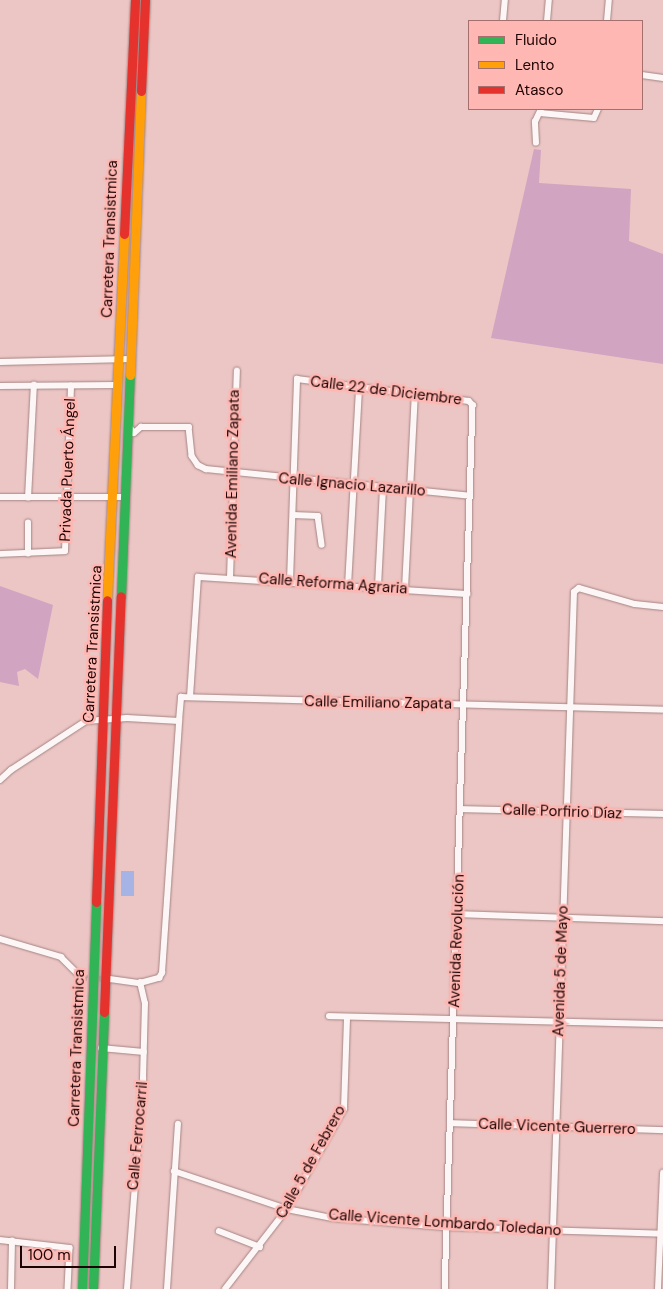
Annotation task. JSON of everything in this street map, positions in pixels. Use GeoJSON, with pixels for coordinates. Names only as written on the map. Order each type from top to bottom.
{"type":"FeatureCollection","features":[{"type":"Feature","properties":{"kind":"main road","name":"Carretera Transistmica"},"geometry":{"type":"LineString","coordinates":[[82,1289],[105,650],[114,497],[116,359],[135,0]]}},
{"type":"Feature","properties":{"kind":"main road","name":"Carretera Transistmica"},"geometry":{"type":"LineString","coordinates":[[94,1289],[101,1048],[145,0]]}},
{"type":"Feature","properties":{"kind":"main road"},"geometry":{"type":"LineString","coordinates":[[116,359],[125,377],[123,408],[128,422]]}},
{"type":"Feature","properties":{"kind":"main road"},"geometry":{"type":"LineString","coordinates":[[105,650],[108,657],[109,708],[115,719]]}},
{"type":"Feature","properties":{"kind":"main road"},"geometry":{"type":"LineString","coordinates":[[103,718],[110,728],[109,767],[112,777]]}},
{"type":"Feature","properties":{"kind":"street"},"geometry":{"type":"LineString","coordinates":[[503,20],[505,0]]}},
{"type":"Feature","properties":{"kind":"street"},"geometry":{"type":"LineString","coordinates":[[547,20],[549,0]]}},
{"type":"Feature","properties":{"kind":"street"},"geometry":{"type":"LineString","coordinates":[[607,20],[609,0]]}},
{"type":"Feature","properties":{"kind":"street"},"geometry":{"type":"LineString","coordinates":[[643,74],[663,78]]}},
{"type":"Feature","properties":{"kind":"street"},"geometry":{"type":"LineString","coordinates":[[536,143],[535,122],[541,111],[594,118],[598,110]]}},
{"type":"Feature","properties":{"kind":"street"},"geometry":{"type":"LineString","coordinates":[[0,362],[130,359]]}},
{"type":"Feature","properties":{"kind":"street","name":"Avenida Emiliano Zapata"},"geometry":{"type":"LineString","coordinates":[[230,578],[237,371]]}},
{"type":"Feature","properties":{"kind":"street","name":"Calle 22 de Diciembre"},"geometry":{"type":"LineString","coordinates":[[293,480],[297,379],[468,401],[473,405]]}},
{"type":"Feature","properties":{"kind":"street"},"geometry":{"type":"LineString","coordinates":[[0,386],[116,385]]}},
{"type":"Feature","properties":{"kind":"street"},"geometry":{"type":"LineString","coordinates":[[28,498],[34,386]]}},
{"type":"Feature","properties":{"kind":"street","name":"Privada Puerto Ángel"},"geometry":{"type":"LineString","coordinates":[[28,554],[63,553],[72,386]]}},
{"type":"Feature","properties":{"kind":"street"},"geometry":{"type":"LineString","coordinates":[[348,586],[359,387]]}},
{"type":"Feature","properties":{"kind":"street"},"geometry":{"type":"LineString","coordinates":[[405,589],[412,490],[415,394]]}},
{"type":"Feature","properties":{"kind":"street","name":"Avenida Revolución"},"geometry":{"type":"LineString","coordinates":[[445,1289],[460,809],[466,705],[467,594],[473,405]]}},
{"type":"Feature","properties":{"kind":"street","name":"Calle Ignacio Lazarillo"},"geometry":{"type":"LineString","coordinates":[[128,422],[134,433],[141,427],[189,427],[192,456],[198,465],[235,474],[470,496]]}},
{"type":"Feature","properties":{"kind":"street"},"geometry":{"type":"LineString","coordinates":[[290,581],[293,480]]}},
{"type":"Feature","properties":{"kind":"street"},"geometry":{"type":"LineString","coordinates":[[378,587],[383,488]]}},
{"type":"Feature","properties":{"kind":"street"},"geometry":{"type":"LineString","coordinates":[[0,497],[125,497]]}},
{"type":"Feature","properties":{"kind":"street"},"geometry":{"type":"LineString","coordinates":[[293,515],[318,516],[322,545]]}},
{"type":"Feature","properties":{"kind":"street"},"geometry":{"type":"LineString","coordinates":[[0,554],[28,554],[28,522]]}},
{"type":"Feature","properties":{"kind":"street","name":"Calle Reforma Agraria"},"geometry":{"type":"LineString","coordinates":[[190,697],[198,577],[290,581],[467,594]]}},
{"type":"Feature","properties":{"kind":"street","name":"Avenida 5 de Mayo"},"geometry":{"type":"LineString","coordinates":[[551,1289],[559,1127],[559,1020],[572,652],[576,589],[643,606],[663,607]]}},
{"type":"Feature","properties":{"kind":"street"},"geometry":{"type":"LineString","coordinates":[[110,979],[140,983],[159,978],[162,973],[180,698],[190,697]]}},
{"type":"Feature","properties":{"kind":"street","name":"Calle Emiliano Zapata"},"geometry":{"type":"LineString","coordinates":[[190,697],[571,709],[663,710]]}},
{"type":"Feature","properties":{"kind":"street"},"geometry":{"type":"LineString","coordinates":[[0,780],[74,726],[103,718],[179,721]]}},
{"type":"Feature","properties":{"kind":"street","name":"Calle Porfirio Díaz"},"geometry":{"type":"LineString","coordinates":[[460,809],[663,814]]}},
{"type":"Feature","properties":{"kind":"street"},"geometry":{"type":"LineString","coordinates":[[458,914],[564,915],[663,921]]}},
{"type":"Feature","properties":{"kind":"street"},"geometry":{"type":"LineString","coordinates":[[0,939],[62,957],[82,978]]}},
{"type":"Feature","properties":{"kind":"street","name":"Calle Ferrocarril"},"geometry":{"type":"LineString","coordinates":[[127,1289],[144,1052],[144,995],[140,983]]}},
{"type":"Feature","properties":{"kind":"street"},"geometry":{"type":"LineString","coordinates":[[329,1016],[347,1018],[559,1020],[663,1024]]}},
{"type":"Feature","properties":{"kind":"street","name":"Calle 5 de Febrero"},"geometry":{"type":"LineString","coordinates":[[225,1289],[260,1247],[287,1209],[344,1108],[347,1018]]}},
{"type":"Feature","properties":{"kind":"street"},"geometry":{"type":"LineString","coordinates":[[101,1048],[144,1052]]}},
{"type":"Feature","properties":{"kind":"street","name":"Calle Vicente Guerrero"},"geometry":{"type":"LineString","coordinates":[[450,1123],[663,1130]]}},
{"type":"Feature","properties":{"kind":"street"},"geometry":{"type":"LineString","coordinates":[[167,1289],[178,1124]]}},
{"type":"Feature","properties":{"kind":"street","name":"Calle Vicente Lombardo Toledano"},"geometry":{"type":"LineString","coordinates":[[174,1171],[287,1209],[332,1218],[446,1227],[662,1234]]}},
{"type":"Feature","properties":{"kind":"street"},"geometry":{"type":"LineString","coordinates":[[658,1289],[662,1234],[663,1173]]}},
{"type":"Feature","properties":{"kind":"street"},"geometry":{"type":"LineString","coordinates":[[219,1231],[260,1247]]}},
{"type":"Feature","properties":{"kind":"street"},"geometry":{"type":"LineString","coordinates":[[0,1240],[70,1248],[68,1289]]}},
{"type":"Feature","properties":{"kind":"street"},"geometry":{"type":"LineString","coordinates":[[11,1289],[12,1241]]}},
{"type":"Feature","properties":{"kind":"shaded area"},"geometry":{"type":"Polygon","coordinates":[[[534,149],[541,150],[539,183],[631,189],[629,241],[663,254],[663,364],[491,338],[534,149]]]}},
{"type":"Feature","properties":{"kind":"shaded area"},"geometry":{"type":"Polygon","coordinates":[[[0,586],[53,605],[38,679],[25,669],[17,672],[19,686],[0,682],[0,586]]]}},
{"type":"Feature","properties":{"kind":"water"},"geometry":{"type":"Polygon","coordinates":[[[121,871],[134,871],[134,896],[121,896],[121,871]]]}},
{"type":"Feature","properties":{"kind":"tunnel"},"geometry":{"type":"LineString","coordinates":[[82,978],[108,979]]}},
{"type":"Feature","properties":{"kind":"traffic: fast"},"geometry":{"type":"LineString","coordinates":[[121,596],[130,375]]}},
{"type":"Feature","properties":{"kind":"traffic: fast"},"geometry":{"type":"LineString","coordinates":[[82,1289],[96,902]]}},
{"type":"Feature","properties":{"kind":"traffic: fast"},"geometry":{"type":"LineString","coordinates":[[93,1289],[104,1012]]}},
{"type":"Feature","properties":{"kind":"traffic: slow"},"geometry":{"type":"LineString","coordinates":[[130,375],[141,91]]}},
{"type":"Feature","properties":{"kind":"traffic: slow"},"geometry":{"type":"LineString","coordinates":[[107,600],[124,234]]}},
{"type":"Feature","properties":{"kind":"traffic: jam"},"geometry":{"type":"LineString","coordinates":[[124,234],[135,0]]}},
{"type":"Feature","properties":{"kind":"traffic: jam"},"geometry":{"type":"LineString","coordinates":[[141,91],[145,0]]}},
{"type":"Feature","properties":{"kind":"traffic: jam"},"geometry":{"type":"LineString","coordinates":[[104,1012],[121,596]]}},
{"type":"Feature","properties":{"kind":"traffic: jam"},"geometry":{"type":"LineString","coordinates":[[96,902],[107,600]]}}]}
